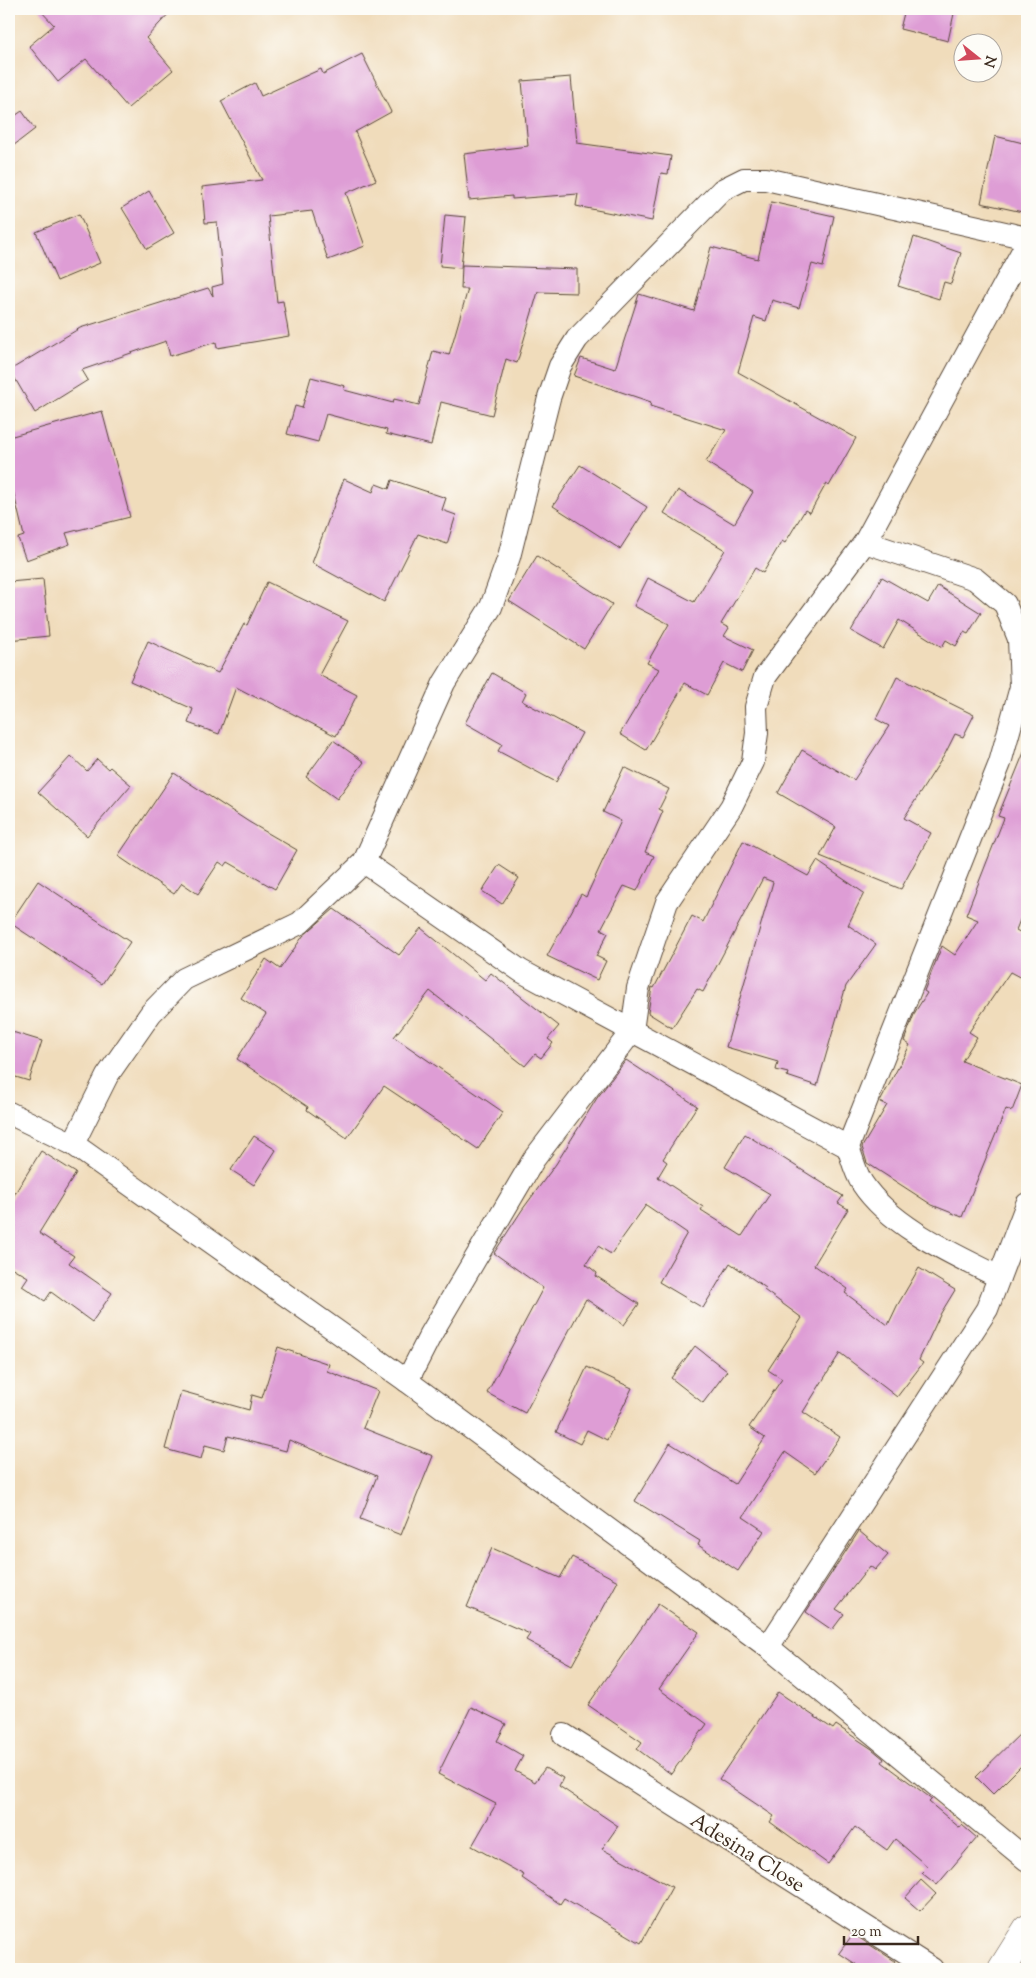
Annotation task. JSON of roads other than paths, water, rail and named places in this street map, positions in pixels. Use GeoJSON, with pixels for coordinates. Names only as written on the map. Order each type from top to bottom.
{"type":"FeatureCollection","features":[{"type":"Feature","properties":{"kind":"main road"},"geometry":{"type":"LineString","coordinates":[[1002,1969],[1027,1929]]}},
{"type":"Feature","properties":{"kind":"street"},"geometry":{"type":"LineString","coordinates":[[73,1144],[107,1076],[151,1013],[184,979],[300,923],[364,862],[444,683],[491,607],[509,557],[549,398],[560,366],[577,339],[722,190],[744,179],[766,179],[1027,238]]}},
{"type":"Feature","properties":{"kind":"street"},"geometry":{"type":"LineString","coordinates":[[407,1381],[430,1334],[534,1159],[632,1031],[638,988],[667,902],[731,807],[753,762],[757,733],[756,707],[765,677],[864,542],[1027,243]]}},
{"type":"Feature","properties":{"kind":"street"},"geometry":{"type":"LineString","coordinates":[[848,1147],[1000,763],[1021,686],[1019,638],[1005,604],[975,579],[864,542]]}},
{"type":"Feature","properties":{"kind":"street"},"geometry":{"type":"LineString","coordinates":[[364,862],[521,971],[848,1147],[861,1182],[883,1209],[934,1245],[999,1277]]}},
{"type":"Feature","properties":{"kind":"street"},"geometry":{"type":"LineString","coordinates":[[9,1113],[73,1144],[407,1381],[768,1647],[1027,1860]]}},
{"type":"Feature","properties":{"kind":"street"},"geometry":{"type":"LineString","coordinates":[[768,1647],[987,1308],[1027,1204]]}},
{"type":"Feature","properties":{"kind":"street","name":"Adesina Close"},"geometry":{"type":"LineString","coordinates":[[564,1735],[932,1969]]}}]}
